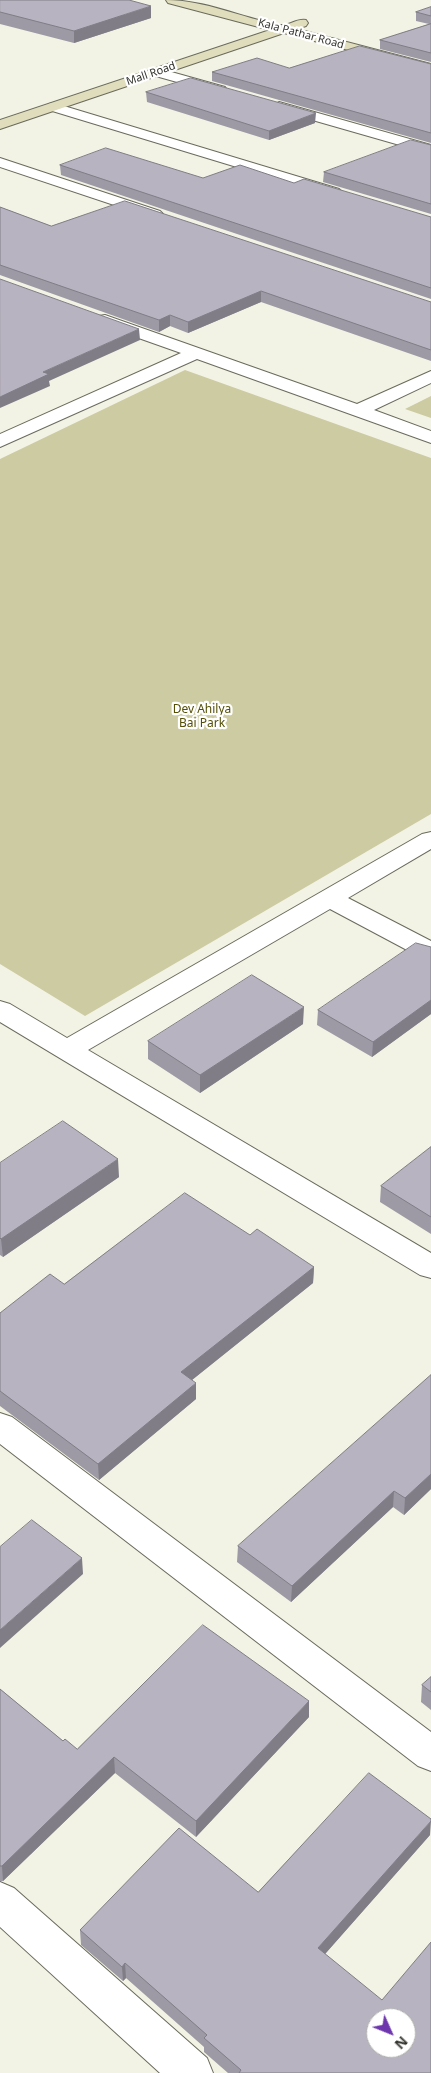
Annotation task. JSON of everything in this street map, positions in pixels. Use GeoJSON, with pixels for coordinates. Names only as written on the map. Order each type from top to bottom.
{"type":"FeatureCollection","features":[{"type":"Feature","properties":{"kind":"street","name":"Kala Pathar Road"},"geometry":{"type":"LineString","coordinates":[[172,0],[261,24]]}},
{"type":"Feature","properties":{"kind":"street","name":"Kala Pathar Road"},"geometry":{"type":"LineString","coordinates":[[213,0],[281,23],[431,68]]}},
{"type":"Feature","properties":{"kind":"street","name":"Mall Road"},"geometry":{"type":"LineString","coordinates":[[0,125],[157,72],[281,23]]}},
{"type":"Feature","properties":{"kind":"street","name":"Kala Pathar Road"},"geometry":{"type":"LineString","coordinates":[[302,23],[431,56]]}},
{"type":"Feature","properties":{"kind":"street","name":"Mall Road"},"geometry":{"type":"LineString","coordinates":[[177,51],[261,24],[302,23]]}},
{"type":"Feature","properties":{"kind":"street"},"geometry":{"type":"LineString","coordinates":[[157,72],[236,94]]}},
{"type":"Feature","properties":{"kind":"street"},"geometry":{"type":"LineString","coordinates":[[264,102],[431,150]]}},
{"type":"Feature","properties":{"kind":"street"},"geometry":{"type":"LineString","coordinates":[[54,107],[347,196]]}},
{"type":"Feature","properties":{"kind":"street"},"geometry":{"type":"LineString","coordinates":[[0,162],[166,218]]}},
{"type":"Feature","properties":{"kind":"street"},"geometry":{"type":"LineString","coordinates":[[87,314],[431,437]]}},
{"type":"Feature","properties":{"kind":"street"},"geometry":{"type":"LineString","coordinates":[[0,441],[196,353]]}},
{"type":"Feature","properties":{"kind":"street"},"geometry":{"type":"LineString","coordinates":[[358,411],[431,376]]}},
{"type":"Feature","properties":{"kind":"street"},"geometry":{"type":"LineString","coordinates":[[0,423],[21,432]]}},
{"type":"Feature","properties":{"kind":"street"},"geometry":{"type":"LineString","coordinates":[[67,1050],[431,839]]}},
{"type":"Feature","properties":{"kind":"street"},"geometry":{"type":"LineString","coordinates":[[329,898],[431,952]]}},
{"type":"Feature","properties":{"kind":"street"},"geometry":{"type":"LineString","coordinates":[[0,1010],[431,1268]]}},
{"type":"Feature","properties":{"kind":"street"},"geometry":{"type":"LineString","coordinates":[[0,1426],[431,1754]]}},
{"type":"Feature","properties":{"kind":"street"},"geometry":{"type":"LineString","coordinates":[[0,1901],[192,2073]]}},
{"type":"Feature","properties":{"kind":"green space","name":"Dev Ahilya Bai Park"},"geometry":{"type":"Polygon","coordinates":[[[185,370],[431,458],[431,814],[85,1016],[0,964],[0,459],[185,370]]]}},
{"type":"Feature","properties":{"kind":"green space"},"geometry":{"type":"Polygon","coordinates":[[[431,396],[431,418],[405,409],[431,396]]]}},
{"type":"Feature","properties":{"kind":"building"},"geometry":{"type":"Polygon","coordinates":[[[0,0],[129,0],[151,6],[74,31],[0,12],[0,0]]]}},
{"type":"Feature","properties":{"kind":"building"},"geometry":{"type":"Polygon","coordinates":[[[431,7],[431,16],[416,12],[431,7]]]}},
{"type":"Feature","properties":{"kind":"building"},"geometry":{"type":"Polygon","coordinates":[[[431,24],[431,53],[380,40],[431,24]]]}},
{"type":"Feature","properties":{"kind":"building"},"geometry":{"type":"Polygon","coordinates":[[[360,46],[431,64],[431,133],[212,72],[257,58],[289,68],[360,46]]]}},
{"type":"Feature","properties":{"kind":"building"},"geometry":{"type":"Polygon","coordinates":[[[191,78],[316,113],[269,131],[146,92],[191,78]]]}},
{"type":"Feature","properties":{"kind":"building"},"geometry":{"type":"Polygon","coordinates":[[[411,140],[431,145],[431,204],[324,172],[411,140]]]}},
{"type":"Feature","properties":{"kind":"building"},"geometry":{"type":"Polygon","coordinates":[[[106,148],[203,178],[240,165],[294,183],[304,179],[431,217],[431,288],[60,165],[106,148]]]}},
{"type":"Feature","properties":{"kind":"building"},"geometry":{"type":"Polygon","coordinates":[[[125,201],[431,302],[431,350],[261,291],[188,322],[170,315],[159,320],[0,265],[0,207],[51,226],[125,201]]]}},
{"type":"Feature","properties":{"kind":"building"},"geometry":{"type":"Polygon","coordinates":[[[0,279],[139,329],[43,372],[49,374],[0,397],[0,279]]]}},
{"type":"Feature","properties":{"kind":"building"},"geometry":{"type":"Polygon","coordinates":[[[416,943],[431,947],[431,1000],[373,1042],[318,1010],[416,943]]]}},
{"type":"Feature","properties":{"kind":"building"},"geometry":{"type":"Polygon","coordinates":[[[252,975],[304,1007],[200,1075],[148,1041],[252,975]]]}},
{"type":"Feature","properties":{"kind":"building"},"geometry":{"type":"Polygon","coordinates":[[[63,1121],[118,1159],[1,1239],[0,1163],[63,1121]]]}},
{"type":"Feature","properties":{"kind":"building"},"geometry":{"type":"Polygon","coordinates":[[[431,1147],[431,1217],[381,1186],[431,1147]]]}},
{"type":"Feature","properties":{"kind":"building"},"geometry":{"type":"Polygon","coordinates":[[[185,1193],[250,1235],[257,1229],[314,1267],[181,1372],[196,1383],[98,1464],[0,1391],[0,1313],[50,1274],[64,1284],[185,1193]]]}},
{"type":"Feature","properties":{"kind":"building"},"geometry":{"type":"Polygon","coordinates":[[[431,1375],[431,1474],[405,1498],[394,1491],[292,1586],[238,1546],[431,1375]]]}},
{"type":"Feature","properties":{"kind":"building"},"geometry":{"type":"Polygon","coordinates":[[[32,1520],[82,1558],[0,1630],[0,1547],[32,1520]]]}},
{"type":"Feature","properties":{"kind":"building"},"geometry":{"type":"Polygon","coordinates":[[[203,1625],[309,1701],[196,1821],[114,1757],[0,1866],[0,1689],[63,1741],[65,1739],[77,1749],[203,1625]]]}},
{"type":"Feature","properties":{"kind":"building"},"geometry":{"type":"Polygon","coordinates":[[[431,1677],[431,1692],[422,1685],[431,1677]]]}},
{"type":"Feature","properties":{"kind":"building"},"geometry":{"type":"Polygon","coordinates":[[[369,1773],[431,1819],[318,1948],[382,2000],[431,1942],[431,2073],[239,2073],[241,2070],[204,2038],[207,2035],[125,1963],[122,1967],[80,1930],[179,1828],[258,1892],[369,1773]]]}}]}
